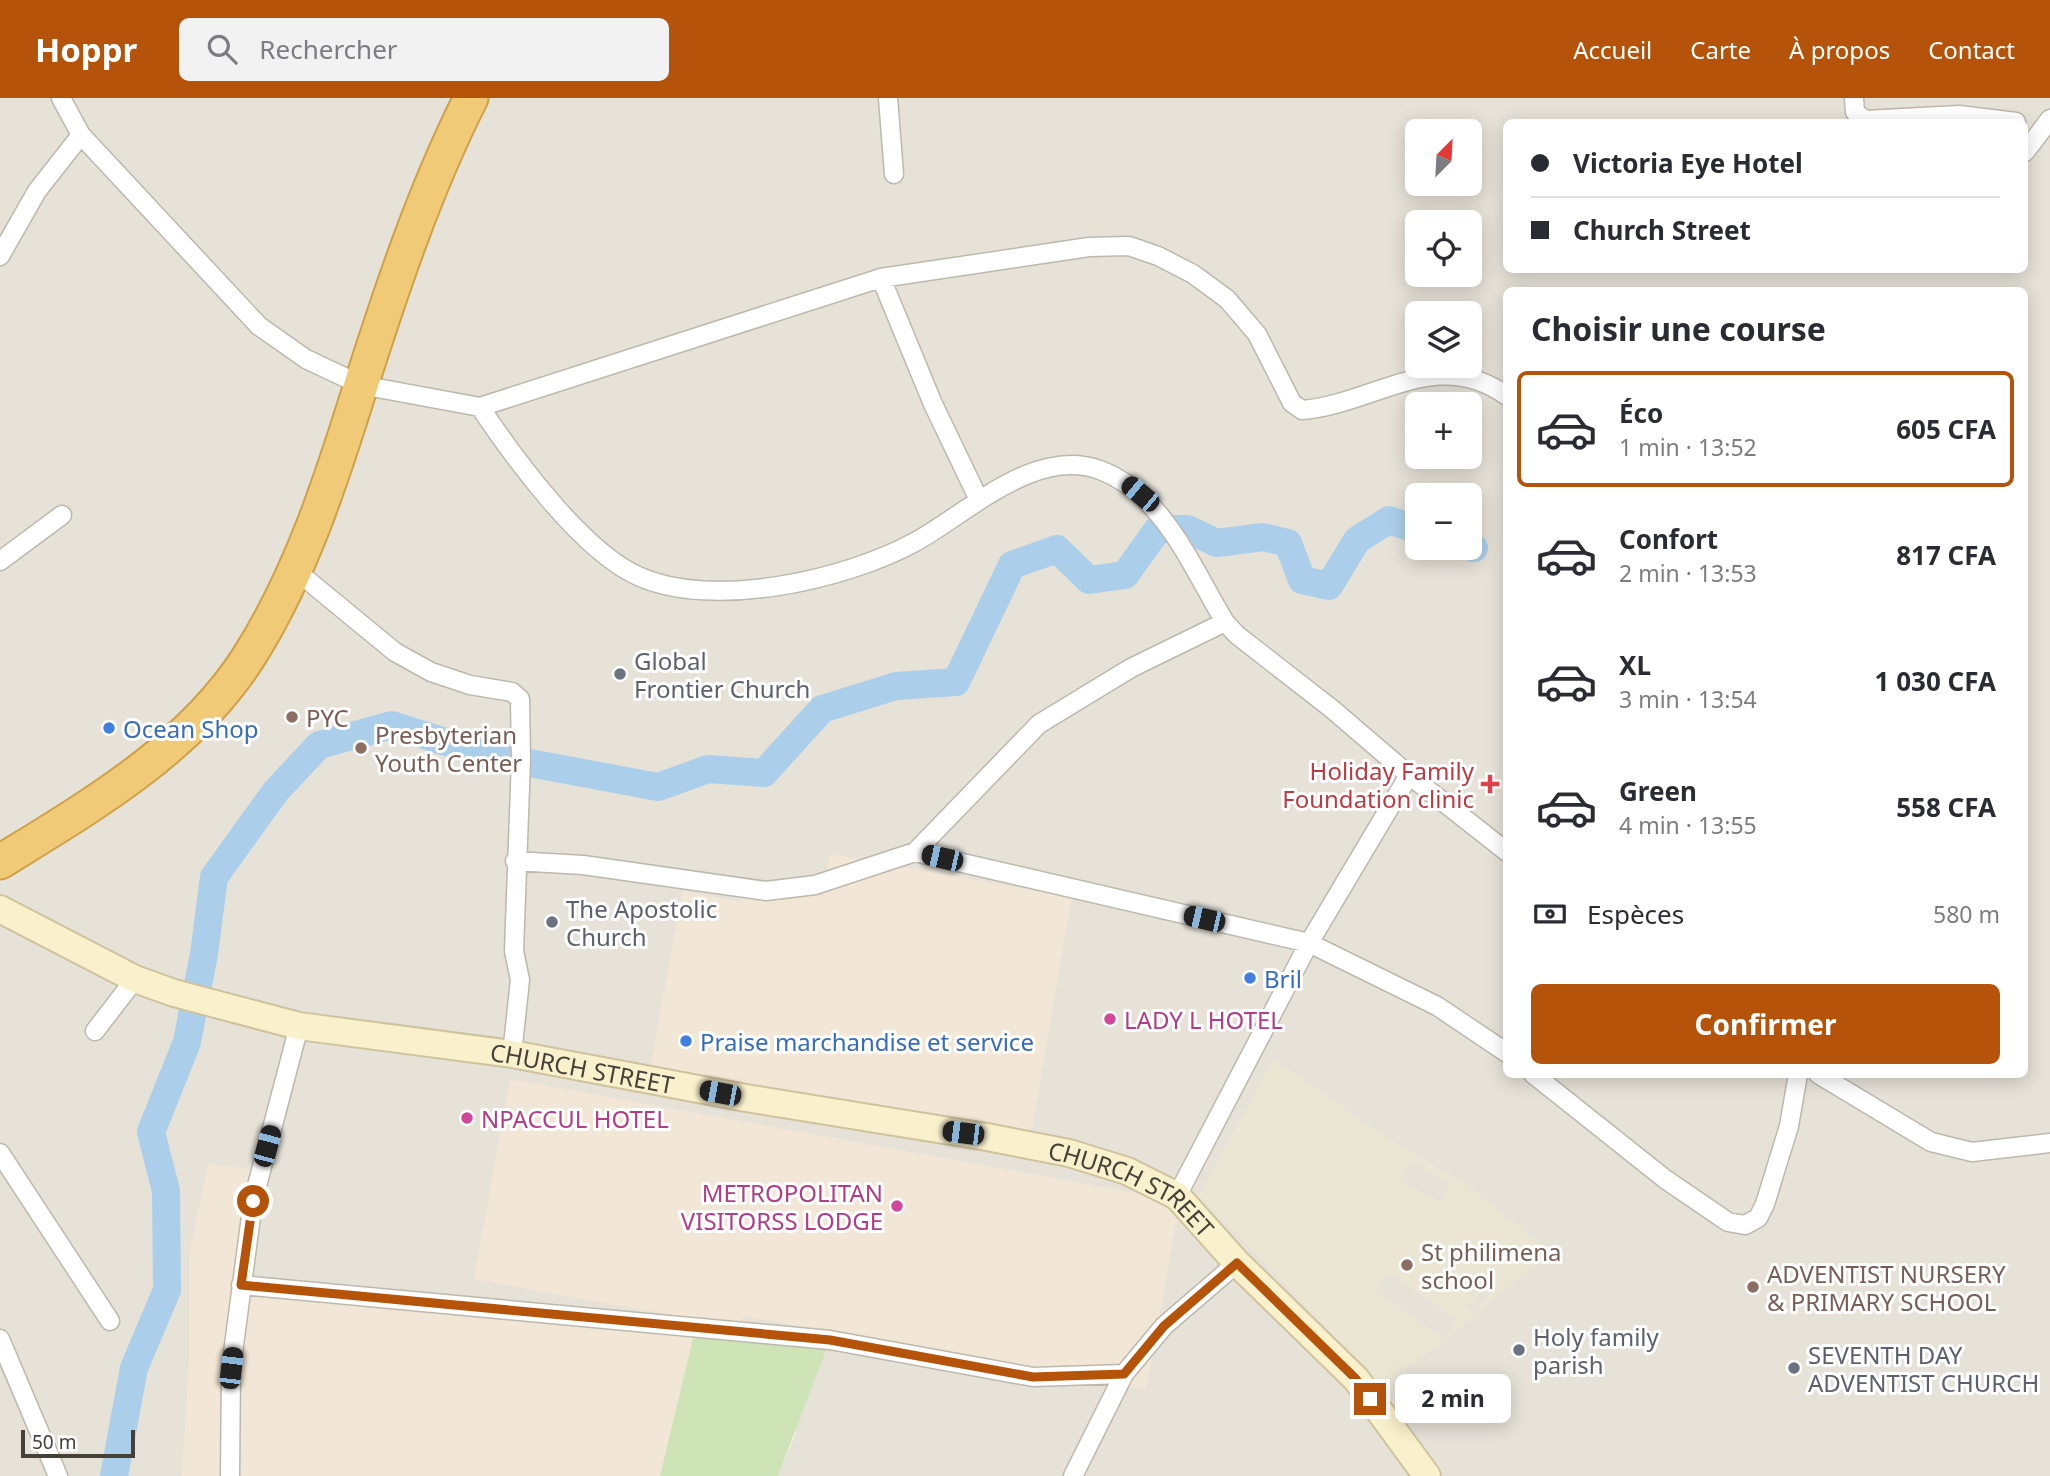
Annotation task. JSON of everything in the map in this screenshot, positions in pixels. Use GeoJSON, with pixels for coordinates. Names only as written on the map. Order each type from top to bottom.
{"type":"FeatureCollection","features":[{"type":"Feature","properties":{"kind":"highway"},"geometry":{"type":"LineString","coordinates":[[0,862],[93,805],[153,760],[186,729],[248,659],[294,569],[331,482],[361,385],[424,208],[471,98]]}},
{"type":"Feature","properties":{"kind":"main road","name":"CHURCH STREET"},"geometry":{"type":"LineString","coordinates":[[0,909],[135,979],[174,993],[299,1026],[512,1054],[746,1098],[987,1136],[1069,1153],[1127,1171],[1177,1196],[1237,1263],[1356,1379],[1427,1476]]}},
{"type":"Feature","properties":{"kind":"street"},"geometry":{"type":"LineString","coordinates":[[61,98],[81,135],[259,327],[306,359],[361,385],[480,407],[881,278],[1089,247],[1129,246],[1158,256],[1193,274],[1227,299],[1257,334],[1292,403],[1302,410],[1422,378],[1458,374],[1490,384],[1503,393]]}},
{"type":"Feature","properties":{"kind":"street"},"geometry":{"type":"LineString","coordinates":[[888,98],[894,174]]}},
{"type":"Feature","properties":{"kind":"street"},"geometry":{"type":"LineString","coordinates":[[1854,98],[1855,112],[1864,119]]}},
{"type":"Feature","properties":{"kind":"street"},"geometry":{"type":"LineString","coordinates":[[1884,119],[1959,115],[1992,119]]}},
{"type":"Feature","properties":{"kind":"street"},"geometry":{"type":"LineString","coordinates":[[2028,125],[2047,125]]}},
{"type":"Feature","properties":{"kind":"street"},"geometry":{"type":"LineString","coordinates":[[2028,148],[2047,125]]}},
{"type":"Feature","properties":{"kind":"street"},"geometry":{"type":"LineString","coordinates":[[0,256],[37,191],[81,135]]}},
{"type":"Feature","properties":{"kind":"street"},"geometry":{"type":"LineString","coordinates":[[881,278],[933,404],[979,500]]}},
{"type":"Feature","properties":{"kind":"street"},"geometry":{"type":"LineString","coordinates":[[480,407],[545,495],[589,539],[638,576],[674,587],[735,591],[799,583],[850,570],[915,542],[979,500],[1038,470],[1068,463],[1100,470],[1127,484],[1153,505],[1225,622],[1259,655],[1332,709],[1409,775],[1503,849]]}},
{"type":"Feature","properties":{"kind":"street"},"geometry":{"type":"LineString","coordinates":[[0,561],[62,515]]}},
{"type":"Feature","properties":{"kind":"street"},"geometry":{"type":"LineString","coordinates":[[294,569],[395,652],[419,666],[470,685],[512,692],[520,699],[514,951],[520,980],[512,1054]]}},
{"type":"Feature","properties":{"kind":"street"},"geometry":{"type":"LineString","coordinates":[[515,861],[583,865],[766,891],[815,886],[915,852],[1039,724],[1119,674],[1225,622]]}},
{"type":"Feature","properties":{"kind":"street"},"geometry":{"type":"LineString","coordinates":[[1177,1196],[1309,943],[1409,775]]}},
{"type":"Feature","properties":{"kind":"street"},"geometry":{"type":"LineString","coordinates":[[915,852],[1309,943],[1437,1006],[1503,1050]]}},
{"type":"Feature","properties":{"kind":"street"},"geometry":{"type":"LineString","coordinates":[[95,1031],[135,979]]}},
{"type":"Feature","properties":{"kind":"street"},"geometry":{"type":"LineString","coordinates":[[230,1476],[231,1368],[253,1201],[299,1026]]}},
{"type":"Feature","properties":{"kind":"street"},"geometry":{"type":"LineString","coordinates":[[1538,1078],[1665,1179],[1728,1222],[1745,1225],[1758,1218],[1765,1204],[1789,1126],[1797,1078]]}},
{"type":"Feature","properties":{"kind":"street"},"geometry":{"type":"LineString","coordinates":[[1825,1078],[1931,1142],[1972,1152],[2050,1143]]}},
{"type":"Feature","properties":{"kind":"street"},"geometry":{"type":"LineString","coordinates":[[0,1153],[110,1321]]}},
{"type":"Feature","properties":{"kind":"street"},"geometry":{"type":"LineString","coordinates":[[1073,1476],[1124,1374],[1164,1326],[1237,1263]]}},
{"type":"Feature","properties":{"kind":"street"},"geometry":{"type":"LineString","coordinates":[[241,1285],[830,1340],[1033,1377],[1124,1374]]}},
{"type":"Feature","properties":{"kind":"street"},"geometry":{"type":"LineString","coordinates":[[0,1339],[58,1476]]}},
{"type":"Feature","properties":{"kind":"shaded area"},"geometry":{"type":"Polygon","coordinates":[[[0,98],[2050,98],[2050,1476],[778,1476],[796,1433],[696,1327],[660,1476],[0,1476],[0,98]]]}},
{"type":"Feature","properties":{"kind":"shaded area"},"geometry":{"type":"Polygon","coordinates":[[[830,854],[1072,897],[1031,1134],[651,1066],[682,891],[740,902],[744,882],[822,896],[830,854]]]}},
{"type":"Feature","properties":{"kind":"shaded area"},"geometry":{"type":"Polygon","coordinates":[[[1274,1059],[1375,1130],[1467,1185],[1550,1251],[1440,1344],[1381,1385],[1199,1195],[1274,1059]],[[1410,1161],[1400,1180],[1441,1202],[1451,1183],[1410,1161]],[[1389,1272],[1375,1291],[1445,1339],[1457,1320],[1389,1272]],[[1487,1286],[1468,1306],[1473,1312],[1493,1291],[1487,1286]]]}},
{"type":"Feature","properties":{"kind":"shaded area"},"geometry":{"type":"Polygon","coordinates":[[[510,1079],[1180,1201],[1146,1390],[744,1316],[741,1328],[474,1279],[510,1079]]]}},
{"type":"Feature","properties":{"kind":"shaded area"},"geometry":{"type":"Polygon","coordinates":[[[208,1164],[261,1170],[241,1284],[696,1326],[660,1476],[182,1476],[189,1362],[189,1255],[208,1164]]]}},
{"type":"Feature","properties":{"kind":"green space"},"geometry":{"type":"Polygon","coordinates":[[[696,1326],[830,1340],[778,1476],[660,1476],[696,1326]]]}},
{"type":"Feature","properties":{"kind":"waterway"},"geometry":{"type":"LineString","coordinates":[[114,1476],[134,1368],[167,1290],[166,1191],[151,1132],[187,1042],[204,954],[214,877],[276,791],[319,745],[392,725],[487,755],[658,787],[708,769],[764,773],[822,709],[896,686],[956,682],[1012,565],[1057,549],[1089,580],[1125,575],[1158,529],[1187,529],[1217,543],[1263,537],[1288,543],[1302,580],[1329,586],[1357,540],[1389,520],[1405,526]]}},
{"type":"Feature","properties":{"kind":"place","name":"Global Frontier Church"},"geometry":{"type":"Point","coordinates":[620,674]}},
{"type":"Feature","properties":{"kind":"place","name":"PYC"},"geometry":{"type":"Point","coordinates":[292,717]}},
{"type":"Feature","properties":{"kind":"place","name":"Ocean Shop"},"geometry":{"type":"Point","coordinates":[109,728]}},
{"type":"Feature","properties":{"kind":"place","name":"Presbyterian Youth Center"},"geometry":{"type":"Point","coordinates":[361,748]}},
{"type":"Feature","properties":{"kind":"place","name":"Holiday Family Foundation clinic"},"geometry":{"type":"Point","coordinates":[1490,784]}},
{"type":"Feature","properties":{"kind":"place","name":"The Apostolic Church"},"geometry":{"type":"Point","coordinates":[552,922]}},
{"type":"Feature","properties":{"kind":"place","name":"Bril"},"geometry":{"type":"Point","coordinates":[1250,978]}},
{"type":"Feature","properties":{"kind":"place","name":"LADY L HOTEL"},"geometry":{"type":"Point","coordinates":[1110,1019]}},
{"type":"Feature","properties":{"kind":"place","name":"Praise marchandise et service"},"geometry":{"type":"Point","coordinates":[686,1041]}},
{"type":"Feature","properties":{"kind":"place","name":"NPACCUL HOTEL"},"geometry":{"type":"Point","coordinates":[467,1118]}},
{"type":"Feature","properties":{"kind":"place","name":"METROPOLITAN VISITORSS LODGE"},"geometry":{"type":"Point","coordinates":[897,1206]}},
{"type":"Feature","properties":{"kind":"place","name":"St philimena school"},"geometry":{"type":"Point","coordinates":[1407,1265]}},
{"type":"Feature","properties":{"kind":"place","name":"ADVENTIST NURSERY & PRIMARY SCHOOL"},"geometry":{"type":"Point","coordinates":[1753,1287]}},
{"type":"Feature","properties":{"kind":"place","name":"Holy family parish"},"geometry":{"type":"Point","coordinates":[1519,1350]}},
{"type":"Feature","properties":{"kind":"place","name":"SEVENTH DAY ADVENTIST CHURCH"},"geometry":{"type":"Point","coordinates":[1794,1368]}},
{"type":"Feature","properties":{"kind":"route"},"geometry":{"type":"LineString","coordinates":[[253,1201],[241,1285],[830,1340],[1033,1377],[1124,1374],[1164,1326],[1207,1292],[1237,1263],[1356,1379],[1370,1399]]}}]}
